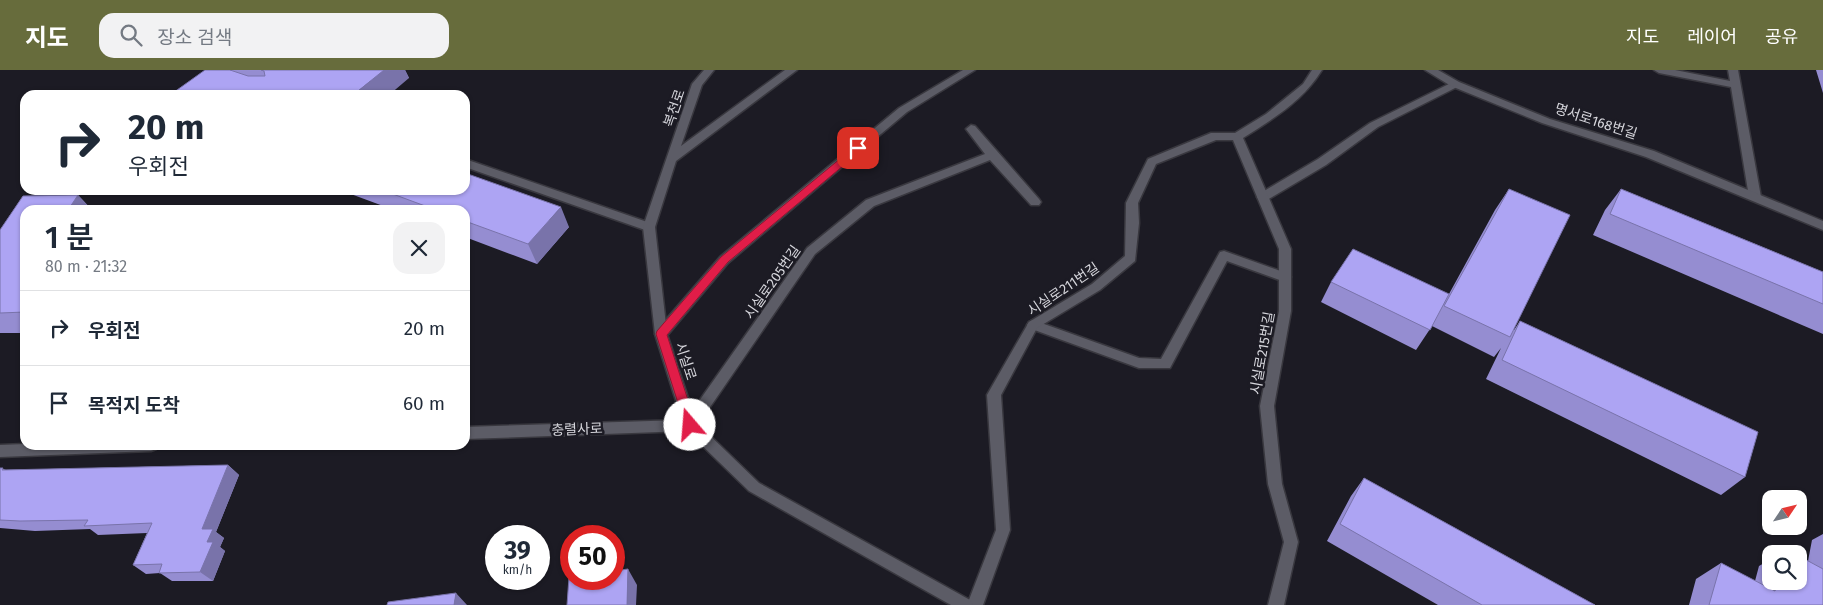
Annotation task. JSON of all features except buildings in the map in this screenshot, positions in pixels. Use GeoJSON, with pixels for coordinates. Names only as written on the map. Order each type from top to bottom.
{"type":"FeatureCollection","features":[{"type":"Feature","properties":{"kind":"street","name":"복천로"},"geometry":{"type":"LineString","coordinates":[[671,159],[696,84],[709,70]]}},
{"type":"Feature","properties":{"kind":"street"},"geometry":{"type":"LineString","coordinates":[[671,159],[792,70]]}},
{"type":"Feature","properties":{"kind":"street"},"geometry":{"type":"LineString","coordinates":[[661,334],[724,260],[903,110],[970,70]]}},
{"type":"Feature","properties":{"kind":"street"},"geometry":{"type":"LineString","coordinates":[[1236,137],[1270,116],[1307,86],[1317,70]]}},
{"type":"Feature","properties":{"kind":"street","name":"명서로168번길"},"geometry":{"type":"LineString","coordinates":[[1430,70],[1455,84],[1546,121],[1650,154],[1823,226]]}},
{"type":"Feature","properties":{"kind":"street"},"geometry":{"type":"LineString","coordinates":[[1659,70],[1736,85]]}},
{"type":"Feature","properties":{"kind":"street"},"geometry":{"type":"LineString","coordinates":[[1733,70],[1755,197]]}},
{"type":"Feature","properties":{"kind":"street"},"geometry":{"type":"LineString","coordinates":[[1263,197],[1322,162],[1374,125],[1455,84]]}},
{"type":"Feature","properties":{"kind":"street"},"geometry":{"type":"LineString","coordinates":[[971,129],[1035,202]]}},
{"type":"Feature","properties":{"kind":"street","name":"시실로211번길"},"geometry":{"type":"LineString","coordinates":[[975,605],[1003,530],[994,395],[1033,325],[1096,287],[1131,258],[1132,203],[1152,162],[1215,136],[1236,137]]}},
{"type":"Feature","properties":{"kind":"street","name":"시실로215번길"},"geometry":{"type":"LineString","coordinates":[[1236,137],[1285,249],[1285,311],[1267,406],[1275,484],[1291,542],[1276,605]]}},
{"type":"Feature","properties":{"kind":"street","name":"시실로205번길"},"geometry":{"type":"LineString","coordinates":[[690,425],[812,251],[870,203],[992,155]]}},
{"type":"Feature","properties":{"kind":"street","name":"시실로"},"geometry":{"type":"LineString","coordinates":[[671,159],[649,227],[661,334],[690,425],[754,487],[965,605]]}},
{"type":"Feature","properties":{"kind":"street"},"geometry":{"type":"LineString","coordinates":[[470,165],[649,227]]}},
{"type":"Feature","properties":{"kind":"street"},"geometry":{"type":"LineString","coordinates":[[1033,325],[1140,362],[1165,364],[1224,255],[1285,277]]}},
{"type":"Feature","properties":{"kind":"street","name":"충렬사로"},"geometry":{"type":"LineString","coordinates":[[470,433],[690,425]]}},
{"type":"Feature","properties":{"kind":"street"},"geometry":{"type":"LineString","coordinates":[[0,451],[25,450]]}},
{"type":"Feature","properties":{"kind":"route"},"geometry":{"type":"LineString","coordinates":[[690,425],[661,334],[724,260],[858,148]]}}]}
